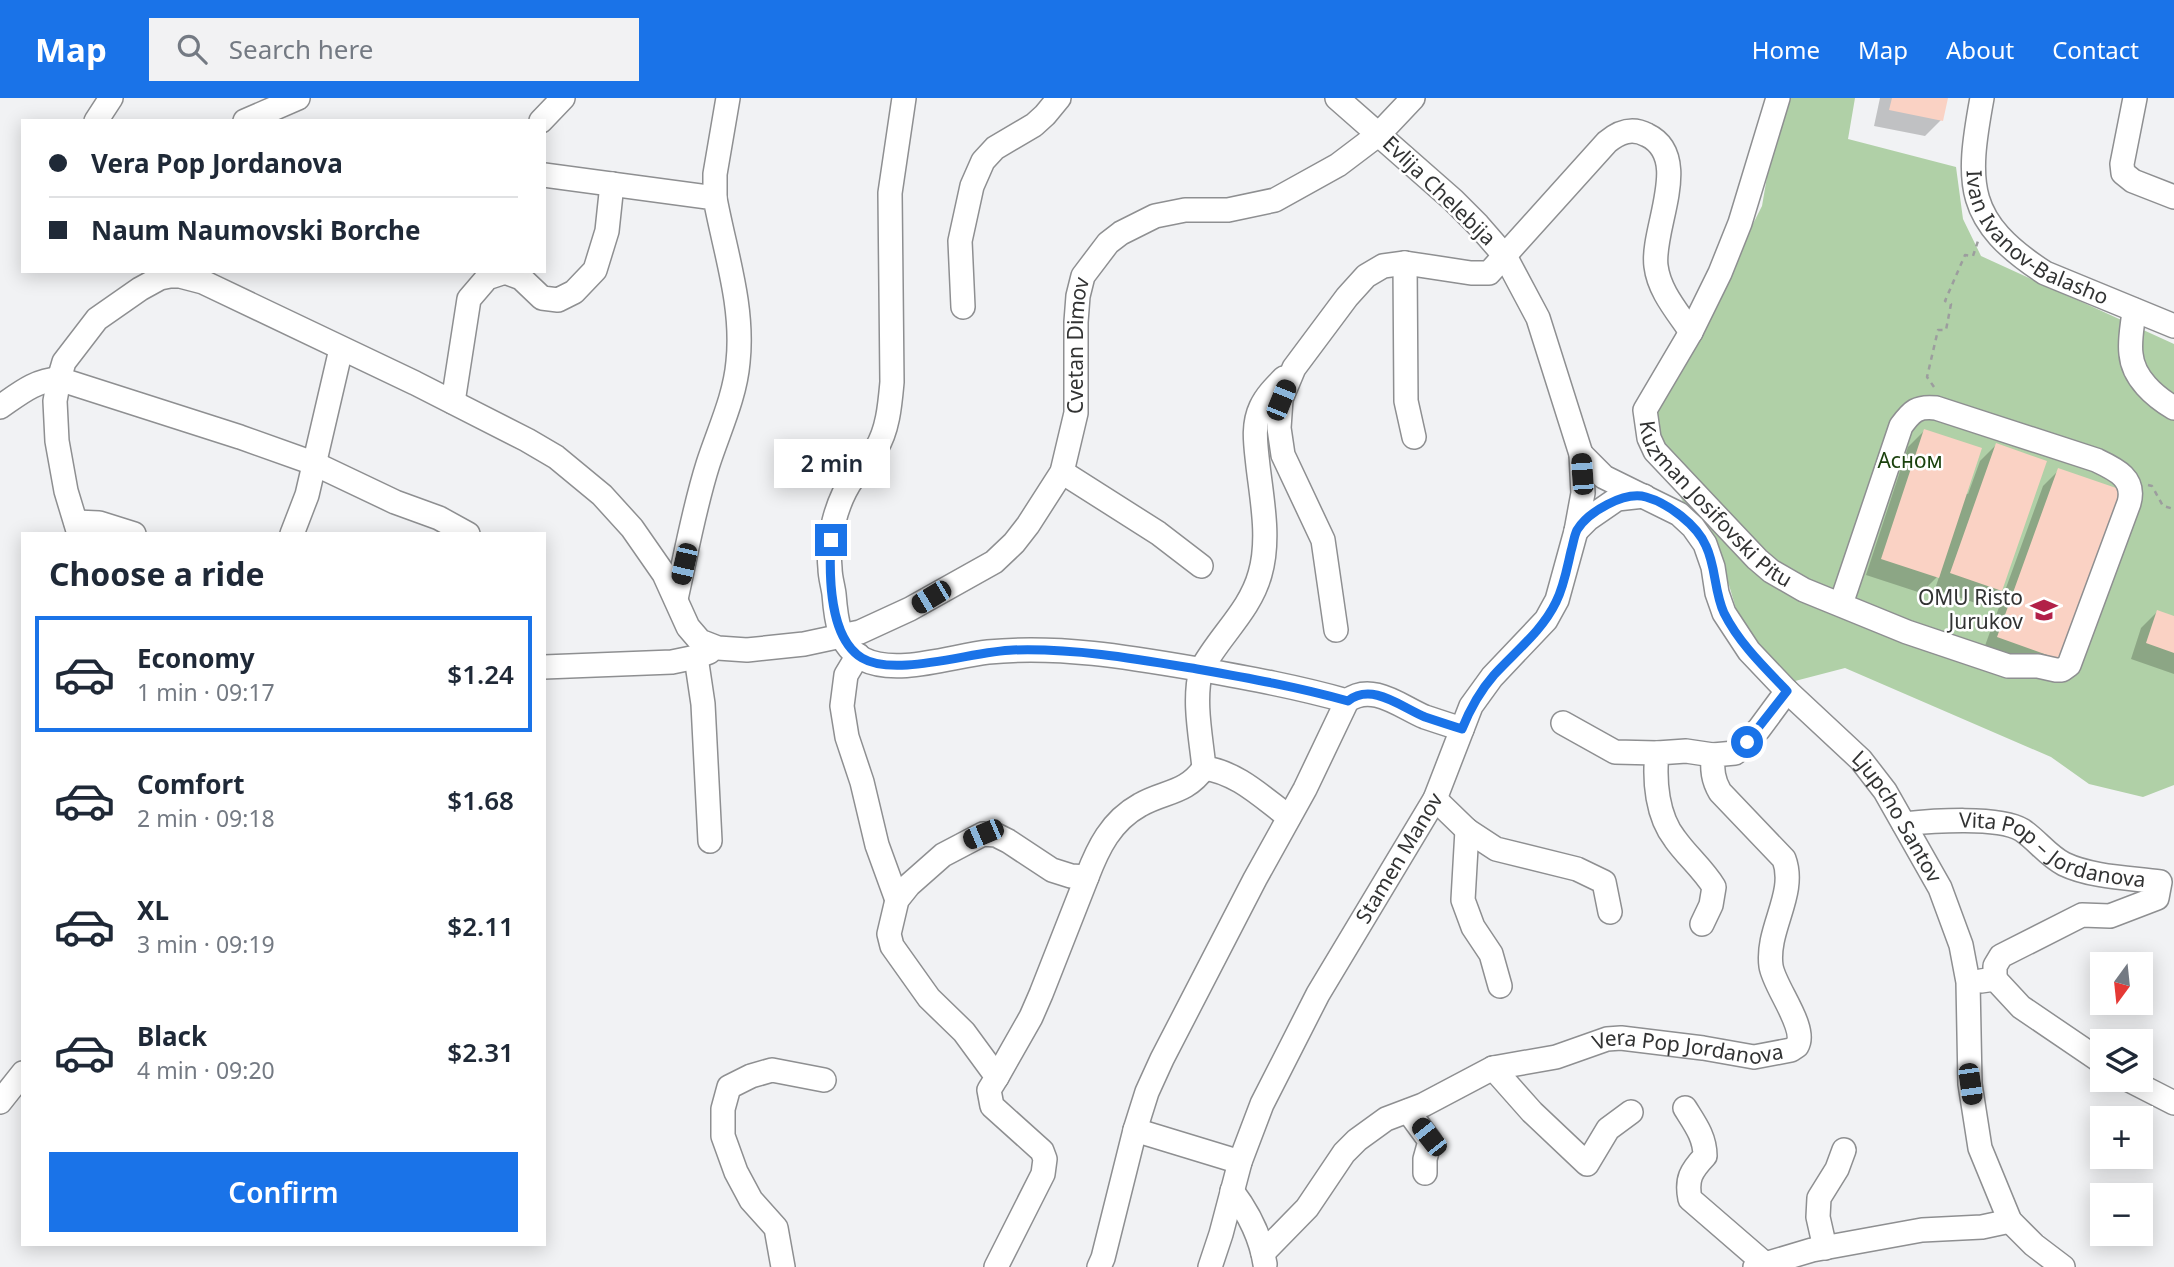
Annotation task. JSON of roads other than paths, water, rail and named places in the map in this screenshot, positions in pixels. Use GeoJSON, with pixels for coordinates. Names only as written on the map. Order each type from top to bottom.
{"type":"FeatureCollection","features":[{"type":"Feature","properties":{"kind":"street"},"geometry":{"type":"LineString","coordinates":[[97,119],[111,98]]}},
{"type":"Feature","properties":{"kind":"street"},"geometry":{"type":"LineString","coordinates":[[250,119],[298,98]]}},
{"type":"Feature","properties":{"kind":"street"},"geometry":{"type":"LineString","coordinates":[[543,119],[563,98]]}},
{"type":"Feature","properties":{"kind":"street"},"geometry":{"type":"LineString","coordinates":[[676,599],[708,466],[734,390],[738,362],[738,316],[734,280],[715,198],[715,174],[728,98]]}},
{"type":"Feature","properties":{"kind":"street"},"geometry":{"type":"LineString","coordinates":[[904,98],[890,193],[890,405],[877,447],[851,480],[840,504],[831,540],[830,567],[835,617],[842,637],[858,655],[879,664],[916,664],[1012,650],[1050,650],[1113,656],[1261,680],[1348,701]]}},
{"type":"Feature","properties":{"kind":"street"},"geometry":{"type":"LineString","coordinates":[[963,307],[960,241],[972,186],[983,161],[995,148],[1034,125],[1059,98]]}},
{"type":"Feature","properties":{"kind":"street","name":"Evlija Chelebija"},"geometry":{"type":"LineString","coordinates":[[1337,98],[1452,200],[1505,256],[1538,318],[1581,454]]}},
{"type":"Feature","properties":{"kind":"street","name":"Cvetan Dimov"},"geometry":{"type":"LineString","coordinates":[[718,648],[747,650],[842,637],[883,623],[994,562],[1014,544],[1062,472],[1076,413],[1078,296],[1083,276],[1108,243],[1121,233],[1155,216],[1185,210],[1228,210],[1275,200],[1338,165],[1379,134],[1413,98]]}},
{"type":"Feature","properties":{"kind":"street","name":"Kuzman Josifovski Pitu"},"geometry":{"type":"LineString","coordinates":[[1778,98],[1740,223],[1720,273],[1691,332],[1646,410],[1649,438],[1655,451],[1771,571],[1804,590],[1907,632],[2008,666],[2038,666],[2062,670],[2069,665],[2131,496],[2126,478],[2114,468],[2096,460],[1936,408],[1922,406],[1909,414],[1901,426],[1841,604]]}},
{"type":"Feature","properties":{"kind":"street","name":"Ivan Ivanov-Balasho"},"geometry":{"type":"LineString","coordinates":[[1982,98],[1975,138],[1973,176],[1977,200],[1999,237],[2045,273],[2174,326]]}},
{"type":"Feature","properties":{"kind":"street"},"geometry":{"type":"LineString","coordinates":[[2135,98],[2122,164],[2123,173],[2174,197]]}},
{"type":"Feature","properties":{"kind":"street"},"geometry":{"type":"LineString","coordinates":[[996,1267],[1043,1174],[1045,1159],[1042,1151],[992,1106],[989,1090],[1031,1017],[1095,856],[1107,834],[1122,817],[1140,805],[1180,789],[1195,780],[1204,768],[1197,695],[1201,670],[1250,600],[1261,571],[1264,526],[1255,437],[1260,408],[1269,394],[1294,368],[1366,276],[1383,266],[1405,262],[1471,273],[1489,273],[1607,142],[1616,134],[1626,131],[1641,132],[1654,138],[1662,149],[1668,167],[1669,190],[1655,262],[1659,282],[1691,332]]}},
{"type":"Feature","properties":{"kind":"street"},"geometry":{"type":"LineString","coordinates":[[546,175],[715,198]]}},
{"type":"Feature","properties":{"kind":"street"},"geometry":{"type":"LineString","coordinates":[[508,273],[520,278],[542,298],[558,300],[574,292],[596,270],[607,231],[612,184]]}},
{"type":"Feature","properties":{"kind":"street"},"geometry":{"type":"LineString","coordinates":[[1405,262],[1406,401],[1414,437]]}},
{"type":"Feature","properties":{"kind":"street"},"geometry":{"type":"LineString","coordinates":[[453,402],[469,299],[487,278],[502,273]]}},
{"type":"Feature","properties":{"kind":"street"},"geometry":{"type":"LineString","coordinates":[[128,532],[99,523],[78,528],[60,463],[55,401],[59,379],[64,362],[97,319],[160,278],[193,275],[453,402],[556,457],[617,509],[664,573],[688,627],[700,641],[718,648]]}},
{"type":"Feature","properties":{"kind":"street"},"geometry":{"type":"LineString","coordinates":[[2134,310],[2130,355],[2137,374],[2147,388],[2174,408]]}},
{"type":"Feature","properties":{"kind":"street"},"geometry":{"type":"LineString","coordinates":[[293,532],[307,495],[341,349]]}},
{"type":"Feature","properties":{"kind":"street"},"geometry":{"type":"LineString","coordinates":[[1294,368],[1281,400],[1279,428],[1283,456],[1323,540],[1336,631]]}},
{"type":"Feature","properties":{"kind":"street"},"geometry":{"type":"LineString","coordinates":[[0,407],[28,387],[45,380],[59,379],[313,463],[395,502],[439,518],[464,532]]}},
{"type":"Feature","properties":{"kind":"street","name":"Ljupcho Santov"},"geometry":{"type":"LineString","coordinates":[[1581,454],[1604,477],[1679,514],[1693,527],[1705,544],[1724,612],[1749,651],[1787,691],[1861,760],[1885,791],[1905,824],[1940,888],[1961,945],[1968,982],[1970,1084],[1980,1147],[2010,1220],[2034,1245],[2063,1267]]}},
{"type":"Feature","properties":{"kind":"street","name":"Stamen Manov"},"geometry":{"type":"LineString","coordinates":[[1210,1267],[1240,1161],[1262,1104],[1303,1023],[1360,922],[1435,799],[1471,706],[1492,677],[1546,620],[1557,600],[1576,531],[1583,493],[1581,454]]}},
{"type":"Feature","properties":{"kind":"street"},"geometry":{"type":"LineString","coordinates":[[1062,472],[1158,533],[1201,566]]}},
{"type":"Feature","properties":{"kind":"street"},"geometry":{"type":"LineString","coordinates":[[1576,531],[1617,499],[1644,496]]}},
{"type":"Feature","properties":{"kind":"street"},"geometry":{"type":"LineString","coordinates":[[1705,544],[1741,542]]}},
{"type":"Feature","properties":{"kind":"street"},"geometry":{"type":"LineString","coordinates":[[546,667],[672,662],[696,657],[718,648]]}},
{"type":"Feature","properties":{"kind":"street"},"geometry":{"type":"LineString","coordinates":[[858,655],[846,676],[842,706],[847,737],[862,782],[877,845],[897,900]]}},
{"type":"Feature","properties":{"kind":"street"},"geometry":{"type":"LineString","coordinates":[[696,657],[703,704],[710,841]]}},
{"type":"Feature","properties":{"kind":"street"},"geometry":{"type":"LineString","coordinates":[[1563,723],[1615,752],[1686,751],[1713,755],[1735,753],[1759,729],[1787,691]]}},
{"type":"Feature","properties":{"kind":"street"},"geometry":{"type":"LineString","coordinates":[[1099,1267],[1135,1130],[1161,1059],[1348,701],[1355,696],[1376,695],[1423,716],[1462,729]]}},
{"type":"Feature","properties":{"kind":"street"},"geometry":{"type":"LineString","coordinates":[[1657,753],[1655,776],[1667,826],[1714,887],[1711,905],[1702,924]]}},
{"type":"Feature","properties":{"kind":"street","name":"Vera Pop Jordanova"},"geometry":{"type":"LineString","coordinates":[[1265,1260],[1307,1209],[1357,1140],[1385,1119],[1440,1097],[1493,1068],[1556,1057],[1607,1039],[1621,1038],[1703,1048],[1754,1057],[1791,1050],[1799,1044],[1800,1035],[1772,970],[1770,957],[1773,932],[1784,898],[1788,871],[1784,859],[1720,792],[1714,780],[1713,755]]}},
{"type":"Feature","properties":{"kind":"street"},"geometry":{"type":"LineString","coordinates":[[1204,768],[1218,770],[1241,782],[1289,817]]}},
{"type":"Feature","properties":{"kind":"street"},"geometry":{"type":"LineString","coordinates":[[1435,799],[1467,830],[1496,849],[1577,869],[1604,882],[1610,912]]}},
{"type":"Feature","properties":{"kind":"street","name":"Vita Pop – Jordanova"},"geometry":{"type":"LineString","coordinates":[[1905,824],[1931,821],[2002,823],[2021,830],[2064,864],[2095,873],[2160,882],[2157,898],[2110,916],[2082,915],[2001,956],[1995,966],[1995,979]]}},
{"type":"Feature","properties":{"kind":"street"},"geometry":{"type":"LineString","coordinates":[[1467,830],[1463,900],[1473,927],[1491,954],[1500,986]]}},
{"type":"Feature","properties":{"kind":"street"},"geometry":{"type":"LineString","coordinates":[[996,1077],[964,1032],[929,998],[892,946],[889,934],[897,900],[908,885],[943,855],[983,834],[996,835],[1008,841],[1052,870],[1087,877]]}},
{"type":"Feature","properties":{"kind":"street"},"geometry":{"type":"LineString","coordinates":[[1968,982],[1995,979],[2021,1007],[2090,1054]]}},
{"type":"Feature","properties":{"kind":"street"},"geometry":{"type":"LineString","coordinates":[[1493,1068],[1531,1112],[1587,1164],[1608,1129],[1631,1112]]}},
{"type":"Feature","properties":{"kind":"street"},"geometry":{"type":"LineString","coordinates":[[783,1267],[776,1228],[751,1200],[736,1172],[723,1136],[723,1108],[729,1087],[751,1076],[772,1070],[824,1080]]}},
{"type":"Feature","properties":{"kind":"street"},"geometry":{"type":"LineString","coordinates":[[0,1102],[21,1076]]}},
{"type":"Feature","properties":{"kind":"street"},"geometry":{"type":"LineString","coordinates":[[2152,1092],[2174,1103]]}},
{"type":"Feature","properties":{"kind":"street"},"geometry":{"type":"LineString","coordinates":[[1685,1108],[1705,1145],[1705,1156],[1692,1170],[1688,1188],[1690,1199],[1760,1265],[1825,1248],[1922,1230],[1982,1227],[2010,1220]]}},
{"type":"Feature","properties":{"kind":"street"},"geometry":{"type":"LineString","coordinates":[[1408,1111],[1430,1141],[1425,1159],[1425,1174]]}},
{"type":"Feature","properties":{"kind":"street"},"geometry":{"type":"LineString","coordinates":[[1135,1130],[1240,1161]]}},
{"type":"Feature","properties":{"kind":"street"},"geometry":{"type":"LineString","coordinates":[[1825,1248],[1818,1217],[1819,1198],[1837,1169],[1844,1150]]}},
{"type":"Feature","properties":{"kind":"street"},"geometry":{"type":"LineString","coordinates":[[1232,1191],[1248,1214],[1265,1260]]}},
{"type":"Feature","properties":{"kind":"place","name":"OMU Risto Jurukov"},"geometry":{"type":"Point","coordinates":[2044,610]}},
{"type":"Feature","properties":{"kind":"park label","name":"Асном"},"geometry":{"type":"Point","coordinates":[1910,461]}}]}
